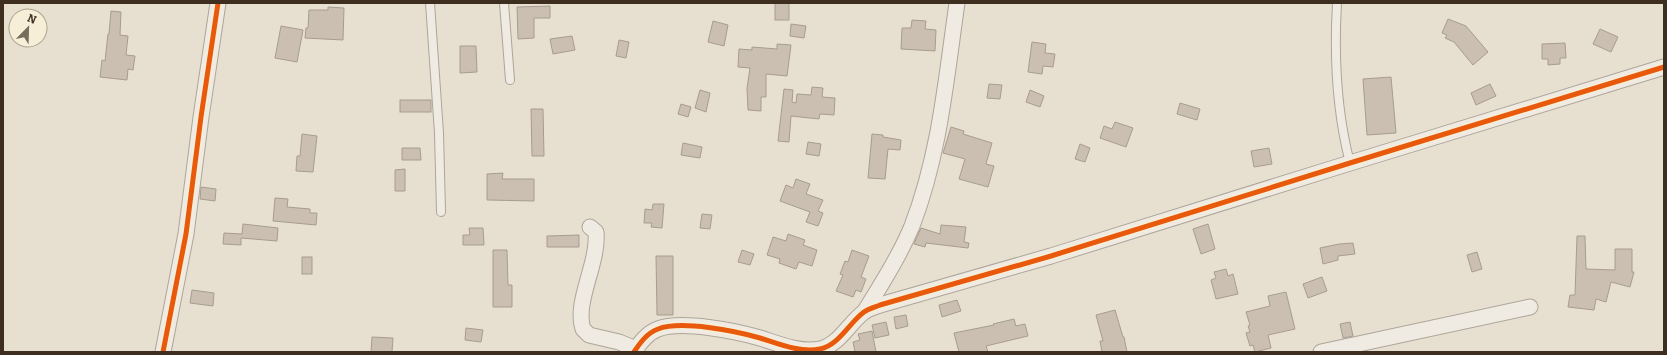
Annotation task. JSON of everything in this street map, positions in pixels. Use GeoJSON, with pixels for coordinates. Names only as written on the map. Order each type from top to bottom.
{"type":"FeatureCollection","features":[{"type":"Feature","properties":{"kind":"street"},"geometry":{"type":"LineString","coordinates":[[164,352],[186,234],[218,3]]}},
{"type":"Feature","properties":{"kind":"street"},"geometry":{"type":"LineString","coordinates":[[590,227],[596,232],[596,245],[580,314],[582,329],[589,334],[619,342],[635,351],[649,334],[658,329],[677,326],[730,331],[806,350],[827,349],[865,311],[888,272],[911,227],[929,174],[936,145],[956,3]]}},
{"type":"Feature","properties":{"kind":"street"},"geometry":{"type":"LineString","coordinates":[[865,311],[1051,256],[1664,67]]}},
{"type":"Feature","properties":{"kind":"street"},"geometry":{"type":"LineString","coordinates":[[1321,352],[1530,307]]}},
{"type":"Feature","properties":{"kind":"lane"},"geometry":{"type":"LineString","coordinates":[[430,3],[439,133],[441,212]]}},
{"type":"Feature","properties":{"kind":"lane"},"geometry":{"type":"LineString","coordinates":[[504,3],[510,80]]}},
{"type":"Feature","properties":{"kind":"lane"},"geometry":{"type":"LineString","coordinates":[[1337,3],[1337,50],[1341,118],[1343,137],[1350,163]]}},
{"type":"Feature","properties":{"kind":"building"},"geometry":{"type":"Polygon","coordinates":[[[775,3],[789,3],[789,20],[775,20],[775,3]]]}},
{"type":"Feature","properties":{"kind":"building"},"geometry":{"type":"Polygon","coordinates":[[[550,6],[550,18],[534,18],[534,38],[518,39],[517,7],[550,6]]]}},
{"type":"Feature","properties":{"kind":"building"},"geometry":{"type":"Polygon","coordinates":[[[328,7],[344,8],[343,40],[305,38],[306,28],[308,28],[309,10],[328,10],[328,7]]]}},
{"type":"Feature","properties":{"kind":"building"},"geometry":{"type":"Polygon","coordinates":[[[111,11],[121,12],[120,35],[128,36],[126,55],[135,56],[133,70],[128,69],[127,80],[100,77],[102,60],[105,61],[111,11]]]}},
{"type":"Feature","properties":{"kind":"building"},"geometry":{"type":"Polygon","coordinates":[[[1448,19],[1466,26],[1488,52],[1473,65],[1454,42],[1445,38],[1447,35],[1442,33],[1448,19]]]}},
{"type":"Feature","properties":{"kind":"building"},"geometry":{"type":"Polygon","coordinates":[[[912,20],[926,21],[925,29],[936,30],[935,51],[901,49],[902,28],[911,28],[912,20]]]}},
{"type":"Feature","properties":{"kind":"building"},"geometry":{"type":"Polygon","coordinates":[[[713,21],[728,25],[724,46],[708,42],[713,21]]]}},
{"type":"Feature","properties":{"kind":"building"},"geometry":{"type":"Polygon","coordinates":[[[791,24],[806,26],[804,38],[790,36],[791,24]]]}},
{"type":"Feature","properties":{"kind":"building"},"geometry":{"type":"Polygon","coordinates":[[[281,26],[303,30],[297,62],[275,58],[281,26]]]}},
{"type":"Feature","properties":{"kind":"building"},"geometry":{"type":"Polygon","coordinates":[[[1600,29],[1618,37],[1611,52],[1593,44],[1600,29]]]}},
{"type":"Feature","properties":{"kind":"building"},"geometry":{"type":"Polygon","coordinates":[[[572,36],[575,50],[553,54],[550,39],[572,36]]]}},
{"type":"Feature","properties":{"kind":"building"},"geometry":{"type":"Polygon","coordinates":[[[619,40],[629,42],[626,58],[616,56],[619,40]]]}},
{"type":"Feature","properties":{"kind":"building"},"geometry":{"type":"Polygon","coordinates":[[[1032,42],[1046,44],[1045,53],[1055,54],[1053,67],[1043,66],[1042,74],[1028,72],[1032,42]]]}},
{"type":"Feature","properties":{"kind":"building"},"geometry":{"type":"Polygon","coordinates":[[[1565,43],[1566,58],[1560,58],[1560,64],[1548,65],[1548,59],[1542,59],[1542,44],[1565,43]]]}},
{"type":"Feature","properties":{"kind":"building"},"geometry":{"type":"Polygon","coordinates":[[[777,44],[791,45],[787,76],[766,74],[766,97],[761,97],[761,111],[748,110],[747,88],[750,68],[738,67],[739,49],[752,50],[752,47],[777,49],[777,44]]]}},
{"type":"Feature","properties":{"kind":"building"},"geometry":{"type":"Polygon","coordinates":[[[460,46],[476,46],[477,72],[460,73],[460,46]]]}},
{"type":"Feature","properties":{"kind":"building"},"geometry":{"type":"Polygon","coordinates":[[[1391,77],[1396,133],[1367,135],[1363,79],[1391,77]]]}},
{"type":"Feature","properties":{"kind":"building"},"geometry":{"type":"Polygon","coordinates":[[[989,84],[1002,85],[1000,99],[987,98],[989,84]]]}},
{"type":"Feature","properties":{"kind":"building"},"geometry":{"type":"Polygon","coordinates":[[[1490,84],[1496,96],[1476,105],[1471,93],[1490,84]]]}},
{"type":"Feature","properties":{"kind":"building"},"geometry":{"type":"Polygon","coordinates":[[[812,87],[823,88],[822,97],[835,98],[834,115],[820,114],[819,119],[791,116],[789,142],[778,141],[784,89],[793,90],[792,102],[796,103],[797,94],[811,95],[812,87]]]}},
{"type":"Feature","properties":{"kind":"building"},"geometry":{"type":"Polygon","coordinates":[[[700,90],[710,93],[706,112],[695,108],[700,90]]]}},
{"type":"Feature","properties":{"kind":"building"},"geometry":{"type":"Polygon","coordinates":[[[1030,90],[1044,96],[1040,107],[1026,102],[1030,90]]]}},
{"type":"Feature","properties":{"kind":"building"},"geometry":{"type":"Polygon","coordinates":[[[400,100],[431,100],[431,112],[400,112],[400,100]]]}},
{"type":"Feature","properties":{"kind":"building"},"geometry":{"type":"Polygon","coordinates":[[[1180,103],[1200,109],[1197,120],[1177,114],[1180,103]]]}},
{"type":"Feature","properties":{"kind":"building"},"geometry":{"type":"Polygon","coordinates":[[[681,104],[691,107],[688,117],[678,114],[681,104]]]}},
{"type":"Feature","properties":{"kind":"building"},"geometry":{"type":"Polygon","coordinates":[[[531,109],[543,109],[544,156],[532,156],[531,109]]]}},
{"type":"Feature","properties":{"kind":"building"},"geometry":{"type":"Polygon","coordinates":[[[1115,122],[1133,128],[1126,147],[1100,138],[1104,126],[1112,129],[1115,122]]]}},
{"type":"Feature","properties":{"kind":"building"},"geometry":{"type":"Polygon","coordinates":[[[951,127],[964,131],[963,134],[992,143],[986,164],[994,166],[988,187],[959,179],[965,159],[943,153],[951,127]]]}},
{"type":"Feature","properties":{"kind":"building"},"geometry":{"type":"Polygon","coordinates":[[[302,134],[317,136],[313,172],[296,171],[297,156],[300,156],[302,134]]]}},
{"type":"Feature","properties":{"kind":"building"},"geometry":{"type":"Polygon","coordinates":[[[872,134],[883,135],[883,137],[901,140],[900,150],[888,149],[885,179],[868,178],[872,134]]]}},
{"type":"Feature","properties":{"kind":"building"},"geometry":{"type":"Polygon","coordinates":[[[808,142],[821,144],[819,156],[806,154],[808,142]]]}},
{"type":"Feature","properties":{"kind":"building"},"geometry":{"type":"Polygon","coordinates":[[[683,143],[702,147],[700,158],[681,155],[683,143]]]}},
{"type":"Feature","properties":{"kind":"building"},"geometry":{"type":"Polygon","coordinates":[[[1080,144],[1090,148],[1085,162],[1075,159],[1080,144]]]}},
{"type":"Feature","properties":{"kind":"building"},"geometry":{"type":"Polygon","coordinates":[[[402,148],[420,148],[421,160],[402,160],[402,148]]]}},
{"type":"Feature","properties":{"kind":"building"},"geometry":{"type":"Polygon","coordinates":[[[1269,148],[1272,164],[1254,167],[1251,151],[1269,148]]]}},
{"type":"Feature","properties":{"kind":"building"},"geometry":{"type":"Polygon","coordinates":[[[405,169],[405,191],[395,191],[395,170],[405,169]]]}},
{"type":"Feature","properties":{"kind":"building"},"geometry":{"type":"Polygon","coordinates":[[[503,173],[502,179],[534,179],[534,201],[487,200],[487,174],[503,173]]]}},
{"type":"Feature","properties":{"kind":"building"},"geometry":{"type":"Polygon","coordinates":[[[796,179],[810,184],[806,194],[823,200],[818,211],[823,213],[818,226],[806,222],[810,212],[780,201],[786,185],[793,188],[796,179]]]}},
{"type":"Feature","properties":{"kind":"building"},"geometry":{"type":"Polygon","coordinates":[[[201,187],[216,189],[215,201],[200,199],[201,187]]]}},
{"type":"Feature","properties":{"kind":"building"},"geometry":{"type":"Polygon","coordinates":[[[275,198],[288,199],[287,207],[310,209],[310,213],[317,213],[316,225],[273,221],[275,198]]]}},
{"type":"Feature","properties":{"kind":"building"},"geometry":{"type":"Polygon","coordinates":[[[653,204],[664,204],[662,228],[651,227],[652,223],[644,223],[645,209],[652,210],[653,204]]]}},
{"type":"Feature","properties":{"kind":"building"},"geometry":{"type":"Polygon","coordinates":[[[702,214],[712,215],[710,229],[700,228],[702,214]]]}},
{"type":"Feature","properties":{"kind":"building"},"geometry":{"type":"Polygon","coordinates":[[[243,224],[278,228],[277,241],[241,238],[241,245],[223,244],[224,233],[242,234],[243,224]]]}},
{"type":"Feature","properties":{"kind":"building"},"geometry":{"type":"Polygon","coordinates":[[[1208,224],[1215,249],[1201,254],[1193,229],[1208,224]]]}},
{"type":"Feature","properties":{"kind":"building"},"geometry":{"type":"Polygon","coordinates":[[[941,225],[966,227],[964,242],[969,243],[968,248],[926,243],[925,247],[914,244],[921,228],[940,234],[941,225]]]}},
{"type":"Feature","properties":{"kind":"building"},"geometry":{"type":"Polygon","coordinates":[[[469,228],[483,228],[484,245],[463,245],[463,235],[470,235],[469,228]]]}},
{"type":"Feature","properties":{"kind":"building"},"geometry":{"type":"Polygon","coordinates":[[[788,234],[805,240],[803,245],[817,250],[812,266],[799,262],[796,269],[779,263],[780,259],[767,255],[773,237],[786,241],[788,234]]]}},
{"type":"Feature","properties":{"kind":"building"},"geometry":{"type":"Polygon","coordinates":[[[579,235],[579,247],[547,247],[547,236],[579,235]]]}},
{"type":"Feature","properties":{"kind":"building"},"geometry":{"type":"Polygon","coordinates":[[[1577,236],[1585,236],[1586,269],[1615,270],[1615,249],[1632,249],[1632,272],[1634,272],[1630,287],[1611,282],[1606,302],[1596,299],[1594,310],[1568,307],[1570,295],[1575,295],[1577,236]]]}},
{"type":"Feature","properties":{"kind":"building"},"geometry":{"type":"Polygon","coordinates":[[[1353,243],[1355,254],[1338,256],[1338,260],[1323,264],[1320,248],[1353,243]]]}},
{"type":"Feature","properties":{"kind":"building"},"geometry":{"type":"Polygon","coordinates":[[[493,250],[507,250],[508,285],[512,285],[512,307],[493,307],[493,250]]]}},
{"type":"Feature","properties":{"kind":"building"},"geometry":{"type":"Polygon","coordinates":[[[742,250],[754,254],[750,265],[738,262],[742,250]]]}},
{"type":"Feature","properties":{"kind":"building"},"geometry":{"type":"Polygon","coordinates":[[[852,250],[869,256],[861,277],[866,279],[861,292],[856,290],[853,297],[836,291],[843,275],[840,274],[845,261],[848,262],[852,250]]]}},
{"type":"Feature","properties":{"kind":"building"},"geometry":{"type":"Polygon","coordinates":[[[1477,252],[1482,269],[1472,272],[1467,255],[1477,252]]]}},
{"type":"Feature","properties":{"kind":"building"},"geometry":{"type":"Polygon","coordinates":[[[656,256],[673,256],[673,315],[657,315],[656,256]]]}},
{"type":"Feature","properties":{"kind":"building"},"geometry":{"type":"Polygon","coordinates":[[[302,257],[312,257],[312,274],[302,274],[302,257]]]}},
{"type":"Feature","properties":{"kind":"building"},"geometry":{"type":"Polygon","coordinates":[[[1226,269],[1228,276],[1233,274],[1238,294],[1216,299],[1211,280],[1216,278],[1214,272],[1226,269]]]}},
{"type":"Feature","properties":{"kind":"building"},"geometry":{"type":"Polygon","coordinates":[[[1322,277],[1327,291],[1308,298],[1303,284],[1322,277]]]}},
{"type":"Feature","properties":{"kind":"building"},"geometry":{"type":"Polygon","coordinates":[[[192,290],[214,293],[213,306],[190,303],[192,290]]]}},
{"type":"Feature","properties":{"kind":"building"},"geometry":{"type":"Polygon","coordinates":[[[1286,292],[1295,329],[1268,335],[1271,348],[1255,352],[1253,345],[1250,346],[1246,333],[1250,332],[1248,326],[1250,325],[1246,312],[1270,306],[1268,296],[1286,292]]]}},
{"type":"Feature","properties":{"kind":"building"},"geometry":{"type":"Polygon","coordinates":[[[957,300],[961,311],[942,317],[939,305],[957,300]]]}},
{"type":"Feature","properties":{"kind":"building"},"geometry":{"type":"Polygon","coordinates":[[[1115,310],[1124,337],[1127,352],[1102,352],[1100,341],[1103,341],[1096,315],[1115,310]]]}},
{"type":"Feature","properties":{"kind":"building"},"geometry":{"type":"Polygon","coordinates":[[[906,315],[908,326],[896,329],[894,317],[906,315]]]}},
{"type":"Feature","properties":{"kind":"building"},"geometry":{"type":"Polygon","coordinates":[[[1014,319],[1016,326],[1025,324],[1028,336],[986,346],[988,352],[959,352],[954,333],[994,325],[993,324],[1014,319]]]}},
{"type":"Feature","properties":{"kind":"building"},"geometry":{"type":"Polygon","coordinates":[[[886,322],[889,335],[875,338],[872,325],[886,322]]]}},
{"type":"Feature","properties":{"kind":"building"},"geometry":{"type":"Polygon","coordinates":[[[1350,322],[1353,336],[1343,338],[1340,324],[1350,322]]]}},
{"type":"Feature","properties":{"kind":"building"},"geometry":{"type":"Polygon","coordinates":[[[466,328],[483,330],[481,342],[465,340],[466,328]]]}},
{"type":"Feature","properties":{"kind":"building"},"geometry":{"type":"Polygon","coordinates":[[[872,331],[876,352],[855,352],[853,342],[860,340],[858,334],[872,331]]]}},
{"type":"Feature","properties":{"kind":"building"},"geometry":{"type":"Polygon","coordinates":[[[372,337],[393,338],[392,352],[371,352],[372,337]]]}},
{"type":"Feature","properties":{"kind":"cycle path"},"geometry":{"type":"LineString","coordinates":[[163,352],[186,234],[218,3]]}},
{"type":"Feature","properties":{"kind":"cycle path"},"geometry":{"type":"LineString","coordinates":[[634,352],[650,333],[658,329],[680,326],[694,326],[737,332],[797,349],[820,349],[833,343],[864,312],[880,305],[1051,256],[1664,67]]}}]}
